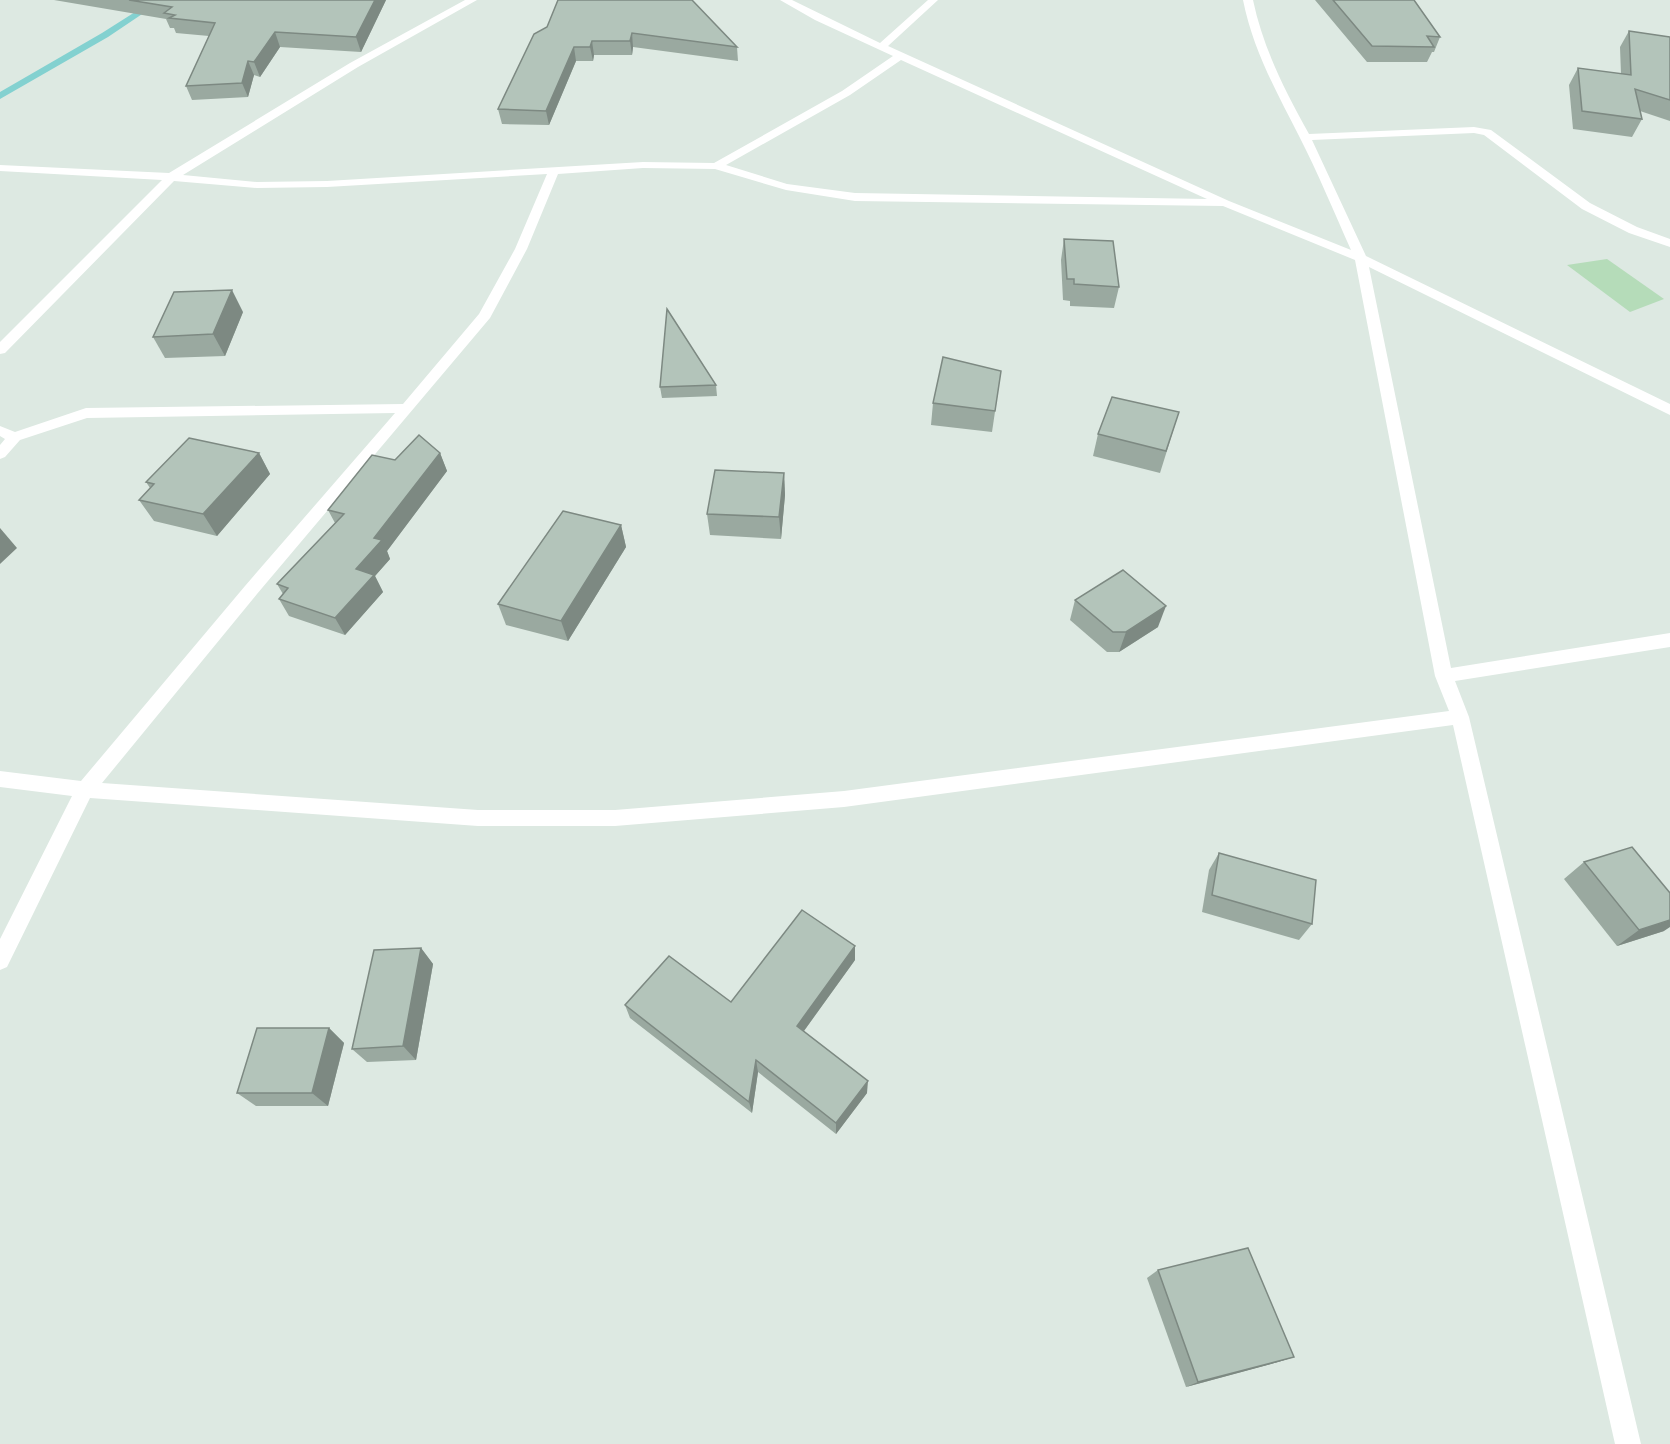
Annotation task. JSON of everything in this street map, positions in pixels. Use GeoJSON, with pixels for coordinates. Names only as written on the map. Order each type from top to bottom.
{"type":"FeatureCollection","features":[{"type":"Feature","properties":{"kind":"street"},"geometry":{"type":"LineString","coordinates":[[0,350],[171,177],[354,65],[472,0]]}},
{"type":"Feature","properties":{"kind":"street"},"geometry":{"type":"LineString","coordinates":[[785,0],[900,56],[1042,118],[1225,203],[1361,258],[1670,410]]}},
{"type":"Feature","properties":{"kind":"street"},"geometry":{"type":"LineString","coordinates":[[881,47],[933,0]]}},
{"type":"Feature","properties":{"kind":"street"},"geometry":{"type":"LineString","coordinates":[[1248,0],[1253,25],[1275,82],[1305,137],[1361,258],[1444,676],[1460,717],[1628,1444]]}},
{"type":"Feature","properties":{"kind":"street"},"geometry":{"type":"LineString","coordinates":[[716,166],[846,93],[900,56]]}},
{"type":"Feature","properties":{"kind":"street"},"geometry":{"type":"LineString","coordinates":[[1305,137],[1474,130],[1486,132],[1498,138],[1586,206],[1633,230],[1670,243]]}},
{"type":"Feature","properties":{"kind":"street"},"geometry":{"type":"LineString","coordinates":[[0,168],[257,184],[327,184],[643,165],[716,166],[786,187],[855,197],[1225,203]]}},
{"type":"Feature","properties":{"kind":"street"},"geometry":{"type":"LineString","coordinates":[[0,960],[85,790],[251,590],[485,315],[520,249],[554,170]]}},
{"type":"Feature","properties":{"kind":"street"},"geometry":{"type":"LineString","coordinates":[[0,454],[15,437],[86,413],[407,408]]}},
{"type":"Feature","properties":{"kind":"street"},"geometry":{"type":"LineString","coordinates":[[0,431],[15,437]]}},
{"type":"Feature","properties":{"kind":"street"},"geometry":{"type":"LineString","coordinates":[[1444,676],[1670,640]]}},
{"type":"Feature","properties":{"kind":"street"},"geometry":{"type":"LineString","coordinates":[[0,779],[85,790],[477,818],[615,819],[844,799],[1460,717]]}},
{"type":"Feature","properties":{"kind":"green space"},"geometry":{"type":"Polygon","coordinates":[[[1607,259],[1664,299],[1630,312],[1567,265],[1607,259]]]}},
{"type":"Feature","properties":{"kind":"building"},"geometry":{"type":"Polygon","coordinates":[[[129,0],[375,0],[356,37],[275,32],[254,62],[248,61],[242,83],[186,86],[215,23],[169,18],[175,15],[164,13],[172,7],[129,0]]]}},
{"type":"Feature","properties":{"kind":"building"},"geometry":{"type":"Polygon","coordinates":[[[558,0],[692,0],[737,47],[632,33],[630,41],[592,41],[590,47],[574,47],[546,111],[498,109],[534,34],[547,27],[558,0]]]}},
{"type":"Feature","properties":{"kind":"building"},"geometry":{"type":"Polygon","coordinates":[[[1333,0],[1414,0],[1440,37],[1427,36],[1434,47],[1372,46],[1333,0]]]}},
{"type":"Feature","properties":{"kind":"building"},"geometry":{"type":"Polygon","coordinates":[[[1629,31],[1670,37],[1670,100],[1635,89],[1642,119],[1582,111],[1578,68],[1631,75],[1629,31]]]}},
{"type":"Feature","properties":{"kind":"building"},"geometry":{"type":"Polygon","coordinates":[[[1064,239],[1113,241],[1119,287],[1074,284],[1074,279],[1067,279],[1064,239]]]}},
{"type":"Feature","properties":{"kind":"building"},"geometry":{"type":"Polygon","coordinates":[[[232,290],[213,334],[153,337],[174,292],[232,290]]]}},
{"type":"Feature","properties":{"kind":"building"},"geometry":{"type":"Polygon","coordinates":[[[667,309],[716,385],[660,387],[667,309]]]}},
{"type":"Feature","properties":{"kind":"building"},"geometry":{"type":"Polygon","coordinates":[[[943,357],[1001,371],[995,411],[933,403],[943,357]]]}},
{"type":"Feature","properties":{"kind":"building"},"geometry":{"type":"Polygon","coordinates":[[[1112,397],[1179,412],[1166,451],[1098,434],[1112,397]]]}},
{"type":"Feature","properties":{"kind":"building"},"geometry":{"type":"Polygon","coordinates":[[[419,435],[440,453],[374,538],[382,540],[356,569],[374,575],[335,618],[279,599],[288,588],[277,584],[344,514],[328,510],[372,455],[395,460],[419,435]]]}},
{"type":"Feature","properties":{"kind":"building"},"geometry":{"type":"Polygon","coordinates":[[[189,438],[259,453],[203,514],[139,500],[154,484],[146,482],[189,438]]]}},
{"type":"Feature","properties":{"kind":"building"},"geometry":{"type":"Polygon","coordinates":[[[715,470],[784,473],[779,517],[707,514],[715,470]]]}},
{"type":"Feature","properties":{"kind":"building"},"geometry":{"type":"Polygon","coordinates":[[[563,511],[621,525],[561,621],[498,604],[563,511]]]}},
{"type":"Feature","properties":{"kind":"building"},"geometry":{"type":"Polygon","coordinates":[[[1123,570],[1166,606],[1126,632],[1113,632],[1075,600],[1123,570]]]}},
{"type":"Feature","properties":{"kind":"building"},"geometry":{"type":"Polygon","coordinates":[[[1632,847],[1670,893],[1670,920],[1639,930],[1584,862],[1632,847]]]}},
{"type":"Feature","properties":{"kind":"building"},"geometry":{"type":"Polygon","coordinates":[[[1219,853],[1316,880],[1312,924],[1212,895],[1219,853]]]}},
{"type":"Feature","properties":{"kind":"building"},"geometry":{"type":"Polygon","coordinates":[[[802,910],[855,946],[797,1026],[868,1081],[836,1123],[756,1060],[749,1102],[625,1005],[669,956],[731,1002],[802,910]]]}},
{"type":"Feature","properties":{"kind":"building"},"geometry":{"type":"Polygon","coordinates":[[[421,948],[403,1046],[352,1049],[374,950],[421,948]]]}},
{"type":"Feature","properties":{"kind":"building"},"geometry":{"type":"Polygon","coordinates":[[[257,1028],[329,1028],[312,1093],[237,1093],[257,1028]]]}},
{"type":"Feature","properties":{"kind":"building"},"geometry":{"type":"Polygon","coordinates":[[[1248,1248],[1294,1357],[1198,1382],[1158,1270],[1248,1248]]]}},
{"type":"Feature","properties":{"kind":"waterway"},"geometry":{"type":"LineString","coordinates":[[0,96],[105,35],[159,0]]}}]}
